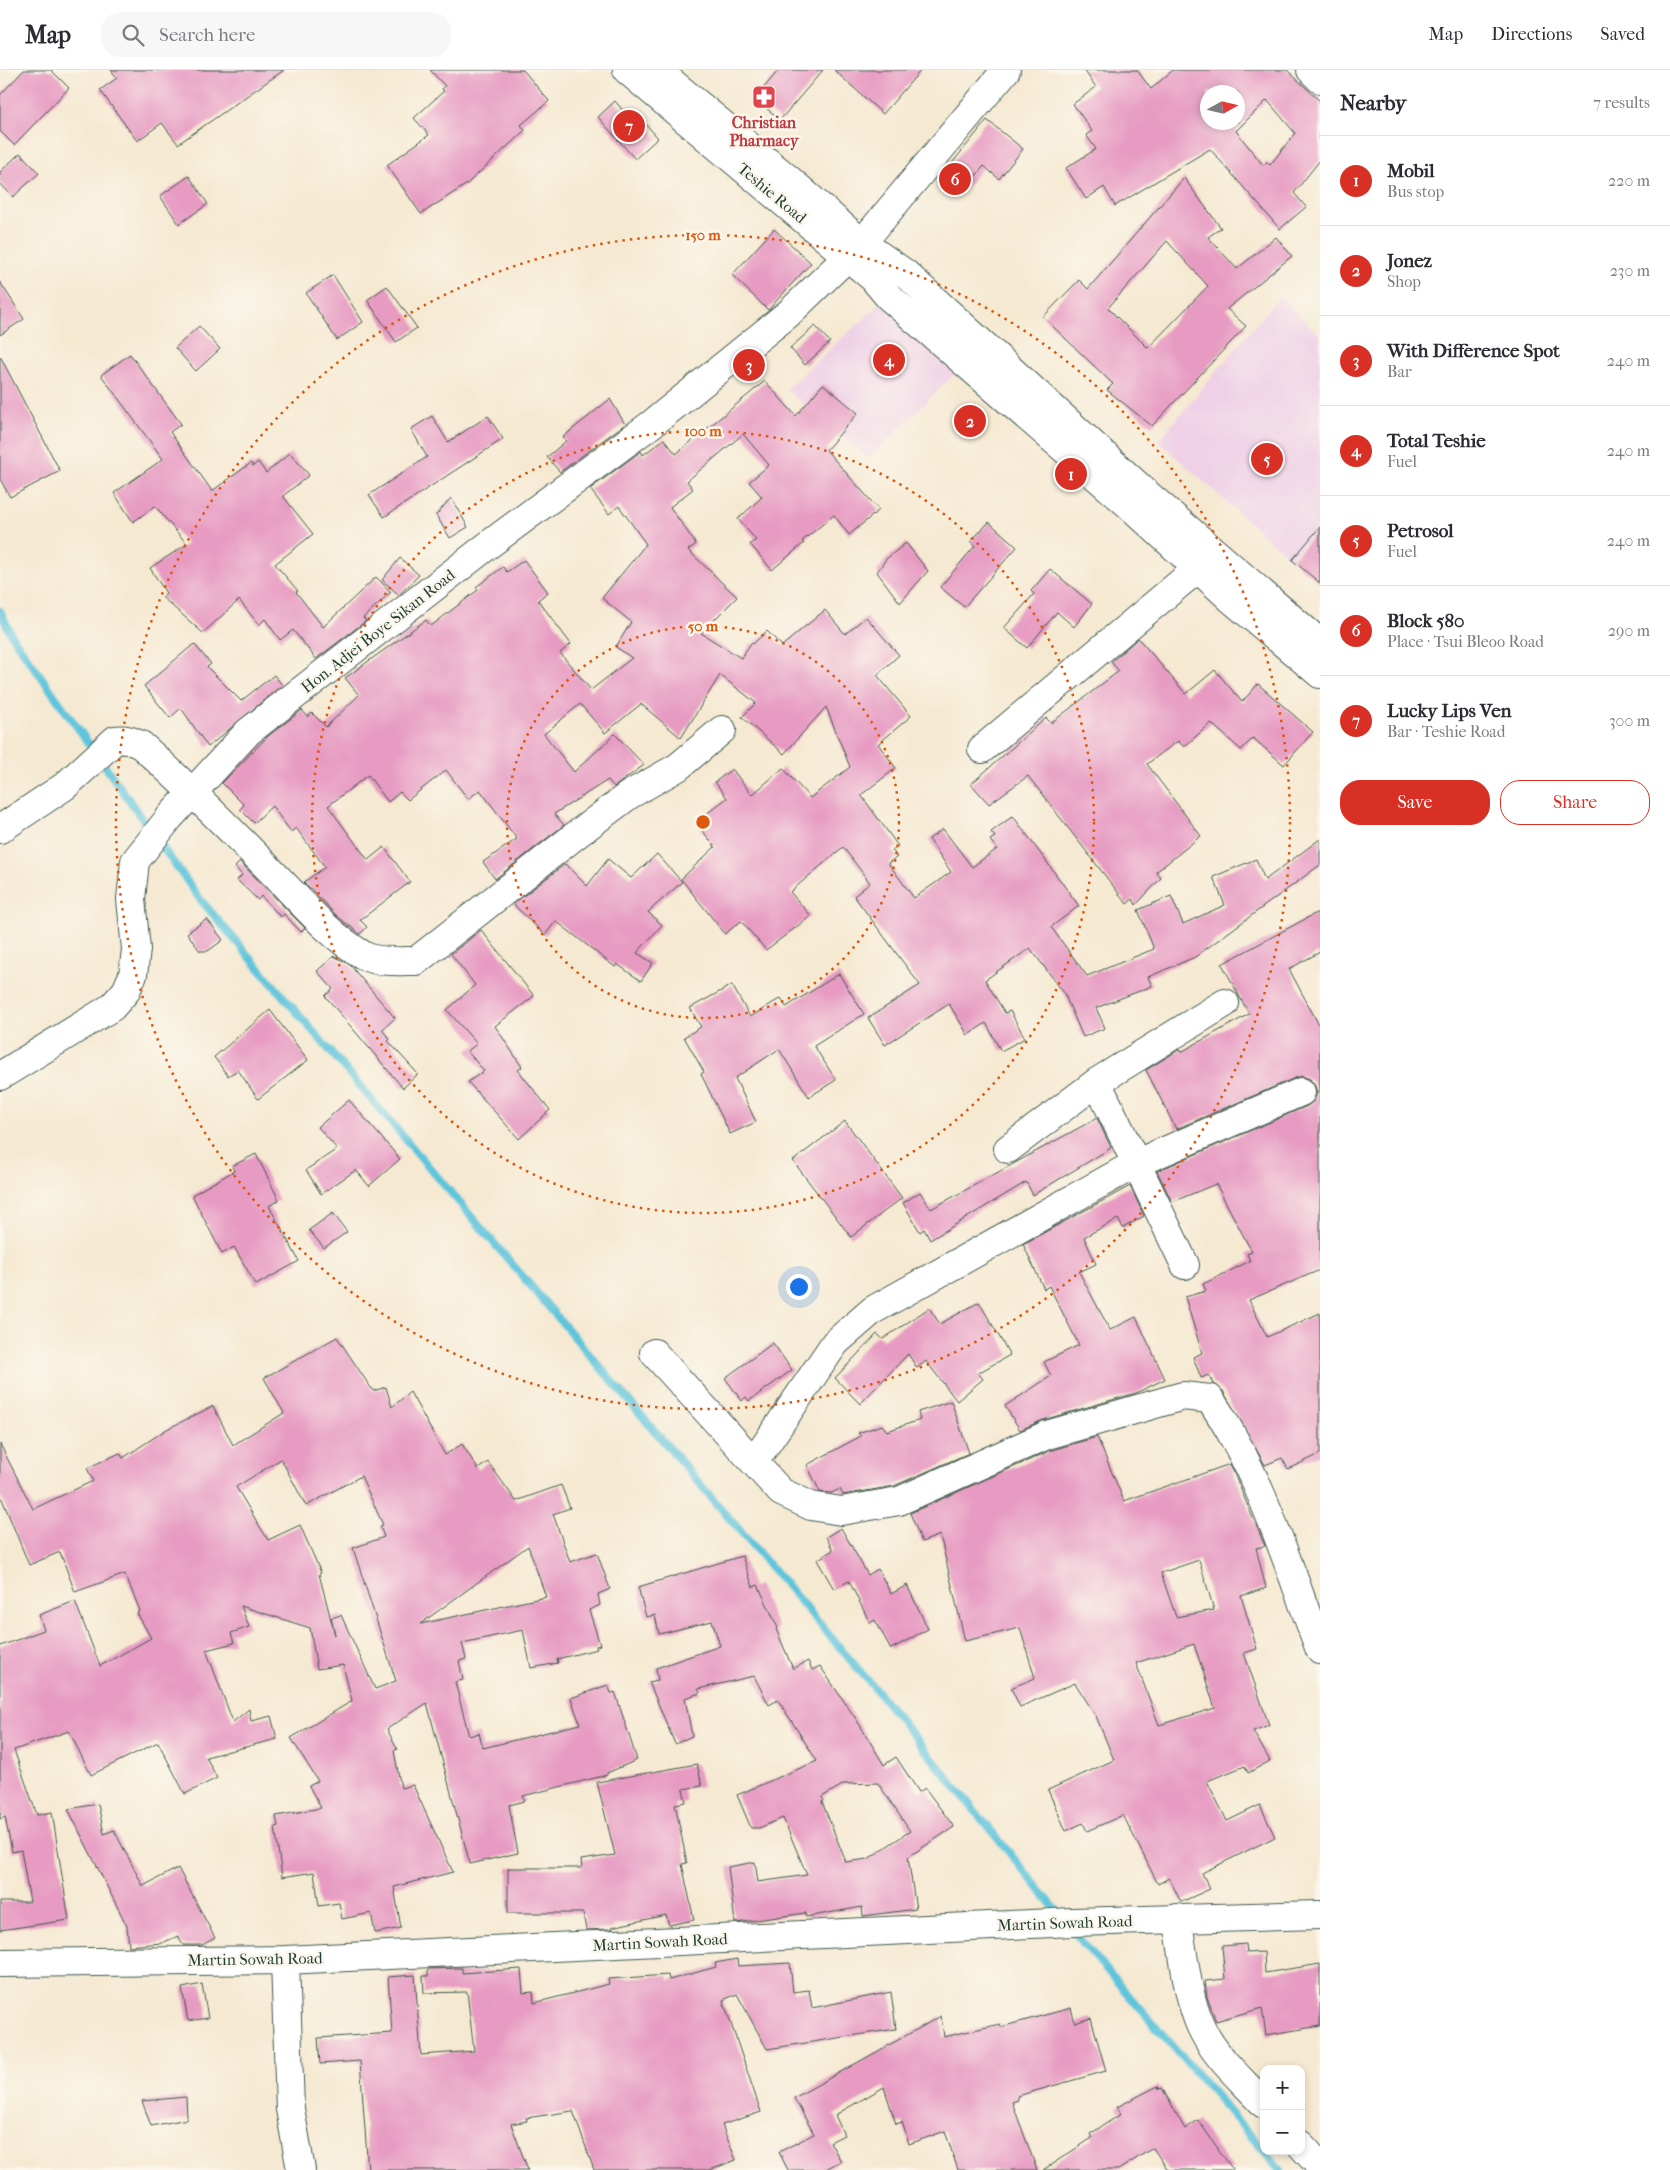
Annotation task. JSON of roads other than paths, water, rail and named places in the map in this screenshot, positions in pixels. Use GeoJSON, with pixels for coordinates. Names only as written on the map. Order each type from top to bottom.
{"type":"FeatureCollection","features":[{"type":"Feature","properties":{"kind":"street","name":"Teshie Road"},"geometry":{"type":"LineString","coordinates":[[627,70],[855,250]]}},
{"type":"Feature","properties":{"kind":"street","name":"Teshie Road"},"geometry":{"type":"LineString","coordinates":[[657,70],[792,182],[855,250]]}},
{"type":"Feature","properties":{"kind":"street","name":"Hon. Adjei Boye Sikan Road"},"geometry":{"type":"LineString","coordinates":[[0,1076],[112,1007],[126,991],[133,975],[136,949],[131,899],[135,861],[170,816],[248,732],[752,345],[855,250],[1006,70]]}},
{"type":"Feature","properties":{"kind":"street"},"geometry":{"type":"LineString","coordinates":[[1311,70],[1320,79]]}},
{"type":"Feature","properties":{"kind":"street"},"geometry":{"type":"LineString","coordinates":[[855,250],[889,297],[1320,674]]}},
{"type":"Feature","properties":{"kind":"street"},"geometry":{"type":"LineString","coordinates":[[855,250],[906,274],[1130,478],[1320,644]]}},
{"type":"Feature","properties":{"kind":"street"},"geometry":{"type":"LineString","coordinates":[[982,749],[1198,569]]}},
{"type":"Feature","properties":{"kind":"street"},"geometry":{"type":"LineString","coordinates":[[0,829],[65,786],[114,740],[123,739],[141,745],[193,792],[276,875],[316,920],[364,956],[393,961],[416,961],[630,795],[678,767],[722,730]]}},
{"type":"Feature","properties":{"kind":"street"},"geometry":{"type":"LineString","coordinates":[[1008,1149],[1097,1082],[1225,1003]]}},
{"type":"Feature","properties":{"kind":"street"},"geometry":{"type":"LineString","coordinates":[[1097,1082],[1185,1265]]}},
{"type":"Feature","properties":{"kind":"street"},"geometry":{"type":"LineString","coordinates":[[754,1462],[835,1343],[873,1310],[1137,1163],[1301,1092]]}},
{"type":"Feature","properties":{"kind":"street"},"geometry":{"type":"LineString","coordinates":[[654,1353],[781,1492],[811,1506],[841,1511],[899,1501],[1047,1435],[1183,1396],[1210,1399],[1224,1419],[1260,1494],[1320,1650]]}},
{"type":"Feature","properties":{"kind":"street","name":"Martin Sowah Road"},"geometry":{"type":"LineString","coordinates":[[0,1963],[285,1960],[1177,1918],[1320,1915]]}},
{"type":"Feature","properties":{"kind":"street"},"geometry":{"type":"LineString","coordinates":[[1177,1918],[1191,1998],[1202,2028],[1217,2052],[1260,2100]]}},
{"type":"Feature","properties":{"kind":"street"},"geometry":{"type":"LineString","coordinates":[[285,1960],[290,2109],[301,2170]]}},
{"type":"Feature","properties":{"kind":"street"},"geometry":{"type":"LineString","coordinates":[[1305,2149],[1320,2166]]}},
{"type":"Feature","properties":{"kind":"waterway"},"geometry":{"type":"LineString","coordinates":[[0,611],[12,636],[152,832]]}},
{"type":"Feature","properties":{"kind":"waterway"},"geometry":{"type":"LineString","coordinates":[[158,841],[200,899],[877,1691],[1061,1916]]}},
{"type":"Feature","properties":{"kind":"waterway"},"geometry":{"type":"LineString","coordinates":[[1071,1929],[1260,2146]]}},
{"type":"Feature","properties":{"kind":"waterway"},"geometry":{"type":"LineString","coordinates":[[1267,2155],[1280,2170]]}},
{"type":"Feature","properties":{"kind":"place","name":"Christian Pharmacy"},"geometry":{"type":"Point","coordinates":[764,97]}},
{"type":"Feature","properties":{"kind":"place","name":"Lucky Lips Ven"},"geometry":{"type":"Point","coordinates":[629,126]}},
{"type":"Feature","properties":{"kind":"place","name":"Block 580"},"geometry":{"type":"Point","coordinates":[955,179]}},
{"type":"Feature","properties":{"kind":"place","name":"Total Teshie"},"geometry":{"type":"Point","coordinates":[889,360]}},
{"type":"Feature","properties":{"kind":"place","name":"With Difference Spot"},"geometry":{"type":"Point","coordinates":[749,365]}},
{"type":"Feature","properties":{"kind":"place","name":"Jonez"},"geometry":{"type":"Point","coordinates":[970,421]}},
{"type":"Feature","properties":{"kind":"place","name":"Petrosol"},"geometry":{"type":"Point","coordinates":[1267,459]}},
{"type":"Feature","properties":{"kind":"place","name":"Mobil"},"geometry":{"type":"Point","coordinates":[1071,474]}}]}
